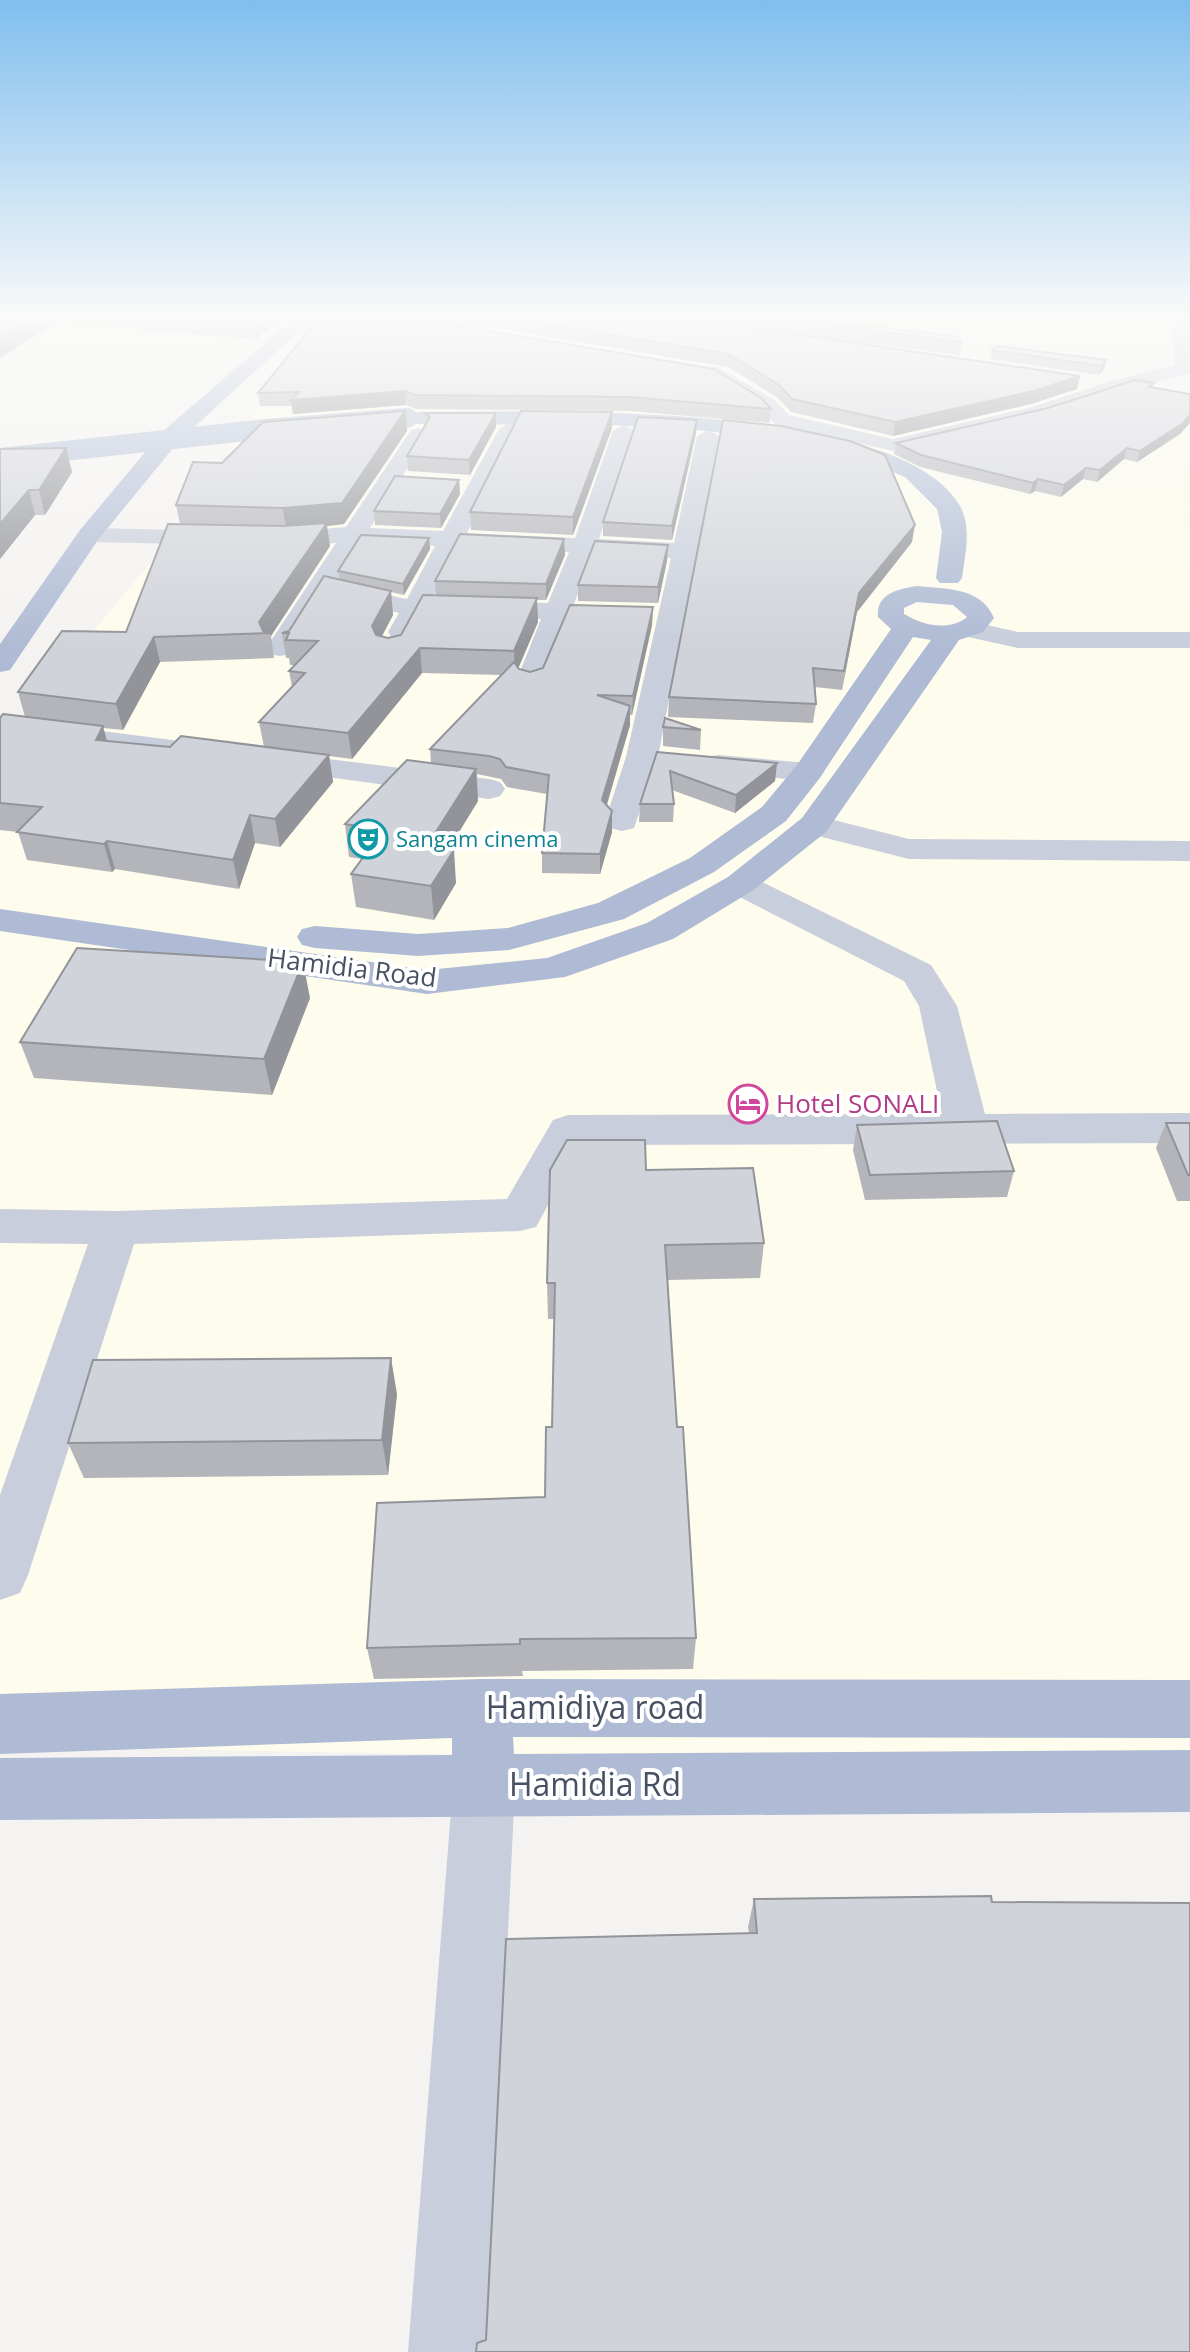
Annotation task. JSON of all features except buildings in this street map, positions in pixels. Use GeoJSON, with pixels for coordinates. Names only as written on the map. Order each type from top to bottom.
{"type":"FeatureCollection","features":[{"type":"Feature","properties":{"kind":"main road"},"geometry":{"type":"LineString","coordinates":[[0,664],[89,535],[180,428]]}},
{"type":"Feature","properties":{"kind":"main road"},"geometry":{"type":"LineString","coordinates":[[0,458],[265,429],[326,428]]}},
{"type":"Feature","properties":{"kind":"main road"},"geometry":{"type":"LineString","coordinates":[[715,428],[773,432],[833,442],[899,467],[927,484],[947,504],[955,524],[949,578],[962,621]]}},
{"type":"Feature","properties":{"kind":"main road"},"geometry":{"type":"LineString","coordinates":[[949,578],[917,594],[896,600],[890,605],[891,617],[907,626],[935,633],[962,621]]}},
{"type":"Feature","properties":{"kind":"main road"},"geometry":{"type":"LineString","coordinates":[[917,594],[945,595],[962,621]]}},
{"type":"Feature","properties":{"kind":"main road","name":"Hamidia Road"},"geometry":{"type":"LineString","coordinates":[[0,893],[353,942],[448,962],[552,969],[660,931],[740,884],[814,825],[962,621]]}},
{"type":"Feature","properties":{"kind":"main road","name":"Hamidia Road"},"geometry":{"type":"LineString","coordinates":[[0,920],[427,982],[448,962],[509,939],[611,911],[702,865],[774,814],[808,772],[907,626]]}},
{"type":"Feature","properties":{"kind":"main road"},"geometry":{"type":"LineString","coordinates":[[482,1708],[484,1786]]}},
{"type":"Feature","properties":{"kind":"main road","name":"Hamidiya road"},"geometry":{"type":"LineString","coordinates":[[0,1724],[482,1708],[1190,1709]]}},
{"type":"Feature","properties":{"kind":"main road","name":"Hamidia Rd"},"geometry":{"type":"LineString","coordinates":[[0,1789],[1190,1781]]}},
{"type":"Feature","properties":{"kind":"street"},"geometry":{"type":"LineString","coordinates":[[280,648],[386,480],[411,428]]}},
{"type":"Feature","properties":{"kind":"street"},"geometry":{"type":"LineString","coordinates":[[816,428],[893,445],[969,428]]}},
{"type":"Feature","properties":{"kind":"street"},"geometry":{"type":"LineString","coordinates":[[391,652],[509,429]]}},
{"type":"Feature","properties":{"kind":"street"},"geometry":{"type":"LineString","coordinates":[[531,679],[584,546],[624,431]]}},
{"type":"Feature","properties":{"kind":"street"},"geometry":{"type":"LineString","coordinates":[[622,821],[667,759],[672,614],[708,436]]}},
{"type":"Feature","properties":{"kind":"street"},"geometry":{"type":"LineString","coordinates":[[386,480],[417,482]]}},
{"type":"Feature","properties":{"kind":"street"},"geometry":{"type":"LineString","coordinates":[[447,483],[478,485]]}},
{"type":"Feature","properties":{"kind":"street"},"geometry":{"type":"LineString","coordinates":[[89,535],[286,539],[352,534],[685,551]]}},
{"type":"Feature","properties":{"kind":"street"},"geometry":{"type":"LineString","coordinates":[[318,588],[414,608],[672,614]]}},
{"type":"Feature","properties":{"kind":"street"},"geometry":{"type":"LineString","coordinates":[[962,621],[1018,640],[1190,640]]}},
{"type":"Feature","properties":{"kind":"street"},"geometry":{"type":"LineString","coordinates":[[0,727],[205,753]]}},
{"type":"Feature","properties":{"kind":"street"},"geometry":{"type":"LineString","coordinates":[[236,757],[489,789]]}},
{"type":"Feature","properties":{"kind":"street"},"geometry":{"type":"LineString","coordinates":[[667,759],[808,772]]}},
{"type":"Feature","properties":{"kind":"street"},"geometry":{"type":"LineString","coordinates":[[814,825],[909,849],[1190,851]]}},
{"type":"Feature","properties":{"kind":"street"},"geometry":{"type":"LineString","coordinates":[[740,884],[918,973],[938,1006],[967,1129]]}},
{"type":"Feature","properties":{"kind":"street"},"geometry":{"type":"LineString","coordinates":[[0,1226],[116,1228],[520,1215],[568,1130],[1190,1128]]}},
{"type":"Feature","properties":{"kind":"street"},"geometry":{"type":"LineString","coordinates":[[0,1575],[116,1228]]}},
{"type":"Feature","properties":{"kind":"street"},"geometry":{"type":"LineString","coordinates":[[448,2352],[484,1786]]}},
{"type":"Feature","properties":{"kind":"shaded area"},"geometry":{"type":"Polygon","coordinates":[[[246,428],[1190,428],[1190,1768],[0,1746],[0,743],[172,537],[246,428]]]}},
{"type":"Feature","properties":{"kind":"place","name":"Sangam cinema"},"geometry":{"type":"Point","coordinates":[368,839]}},
{"type":"Feature","properties":{"kind":"place","name":"Hotel SONALI"},"geometry":{"type":"Point","coordinates":[748,1104]}}]}
